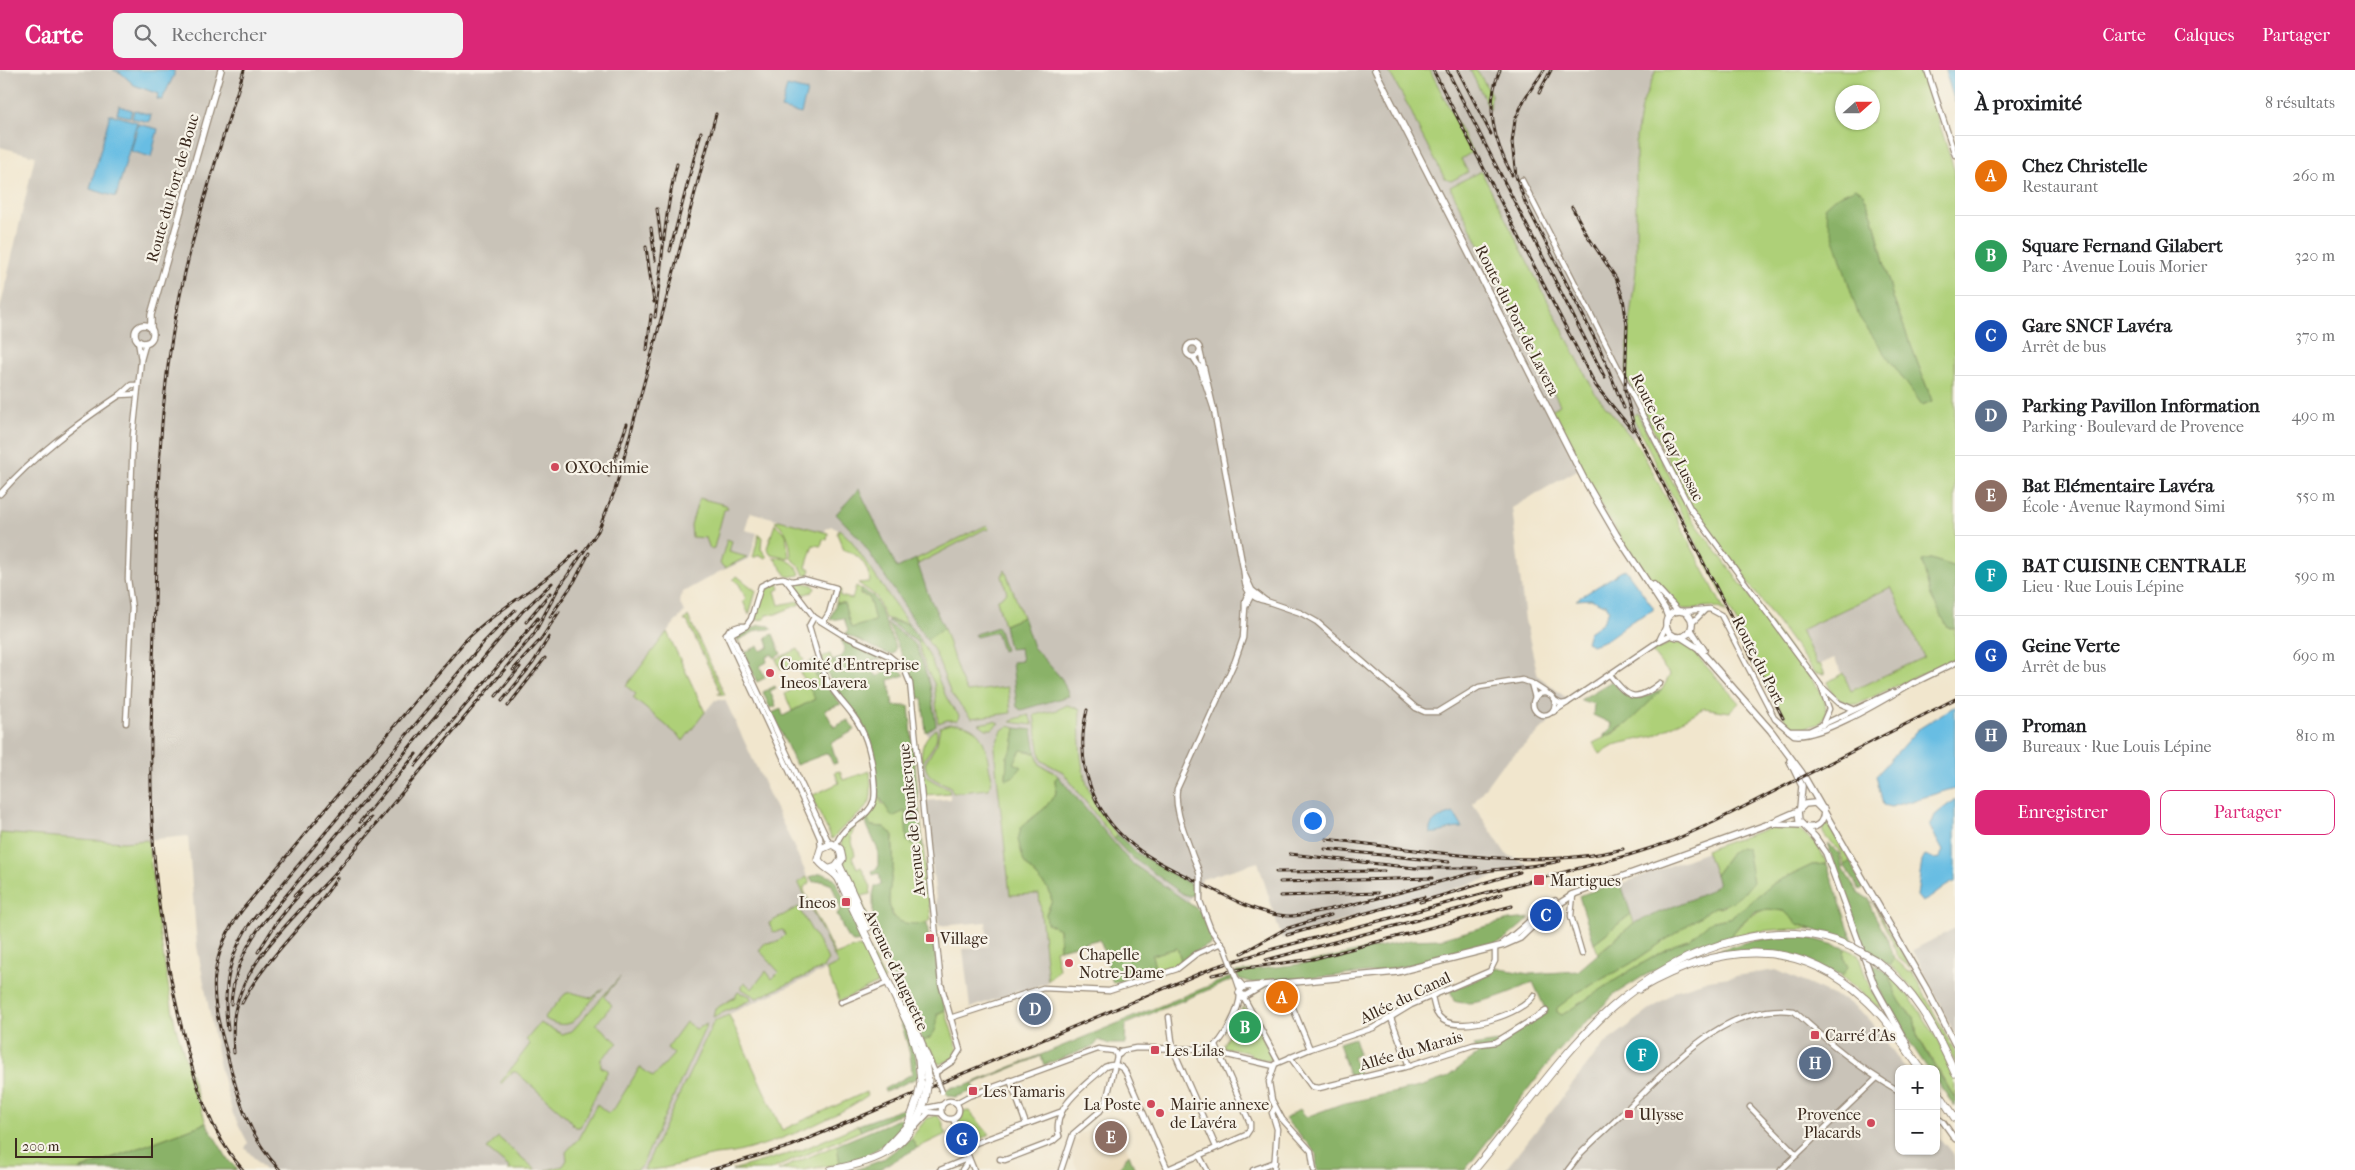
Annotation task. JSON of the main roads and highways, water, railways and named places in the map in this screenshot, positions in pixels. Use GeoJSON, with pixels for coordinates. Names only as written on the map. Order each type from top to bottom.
{"type":"FeatureCollection","features":[{"type":"Feature","properties":{"kind":"main road"},"geometry":{"type":"LineString","coordinates":[[833,845],[842,856],[839,865],[830,869],[821,864],[818,859],[821,849],[833,845]]}},
{"type":"Feature","properties":{"kind":"main road","name":"Avenue d'Auguette"},"geometry":{"type":"LineString","coordinates":[[839,865],[910,1015],[922,1045],[924,1082],[920,1103],[900,1136],[875,1158]]}},
{"type":"Feature","properties":{"kind":"main road","name":"Avenue d'Auguette"},"geometry":{"type":"LineString","coordinates":[[830,869],[839,879],[889,982],[914,1040],[924,1082]]}},
{"type":"Feature","properties":{"kind":"main road"},"geometry":{"type":"LineString","coordinates":[[1474,1170],[1568,1051],[1595,1021],[1617,1002],[1650,977],[1674,964],[1713,947],[1743,938],[1772,933],[1795,932],[1828,938],[1852,947],[1875,960],[1904,985],[1913,996],[1931,1025],[1955,1073]]}},
{"type":"Feature","properties":{"kind":"main road"},"geometry":{"type":"LineString","coordinates":[[1617,1002],[1664,975],[1699,961],[1746,953],[1789,957],[1827,971],[1865,998],[1919,1065]]}},
{"type":"Feature","properties":{"kind":"main road"},"geometry":{"type":"LineString","coordinates":[[1940,1095],[1955,1118]]}},
{"type":"Feature","properties":{"kind":"main road"},"geometry":{"type":"LineString","coordinates":[[832,1170],[875,1158],[895,1148],[910,1132],[920,1103]]}},
{"type":"Feature","properties":{"kind":"water"},"geometry":{"type":"Polygon","coordinates":[[[113,70],[174,70],[174,75],[162,100],[157,99],[158,94],[134,85],[121,73],[113,70]]]}},
{"type":"Feature","properties":{"kind":"water"},"geometry":{"type":"Polygon","coordinates":[[[1955,70],[1955,103],[1945,71],[1955,70]]]}},
{"type":"Feature","properties":{"kind":"water"},"geometry":{"type":"Polygon","coordinates":[[[787,86],[807,91],[801,114],[781,109],[787,86]]]}},
{"type":"Feature","properties":{"kind":"water"},"geometry":{"type":"Polygon","coordinates":[[[119,106],[132,110],[130,117],[117,114],[119,106]]]}},
{"type":"Feature","properties":{"kind":"water"},"geometry":{"type":"Polygon","coordinates":[[[134,110],[151,115],[149,122],[132,118],[134,110]]]}},
{"type":"Feature","properties":{"kind":"water"},"geometry":{"type":"Polygon","coordinates":[[[110,114],[137,122],[116,197],[90,189],[110,114]]]}},
{"type":"Feature","properties":{"kind":"water"},"geometry":{"type":"Polygon","coordinates":[[[138,124],[158,129],[151,157],[131,151],[138,124]]]}},
{"type":"Feature","properties":{"kind":"water"},"geometry":{"type":"Polygon","coordinates":[[[1625,569],[1653,607],[1653,610],[1632,621],[1606,640],[1592,645],[1586,642],[1589,632],[1603,622],[1609,610],[1606,604],[1601,604],[1591,599],[1576,600],[1625,569]]]}},
{"type":"Feature","properties":{"kind":"water"},"geometry":{"type":"Polygon","coordinates":[[[1955,706],[1955,788],[1891,807],[1883,805],[1876,776],[1917,730],[1955,706]]]}},
{"type":"Feature","properties":{"kind":"water"},"geometry":{"type":"Polygon","coordinates":[[[1955,799],[1955,882],[1922,902],[1917,896],[1922,861],[1925,856],[1934,859],[1939,858],[1943,851],[1930,827],[1935,815],[1955,799]]]}},
{"type":"Feature","properties":{"kind":"water"},"geometry":{"type":"Polygon","coordinates":[[[1454,813],[1463,828],[1430,833],[1434,822],[1441,817],[1454,813]]]}},
{"type":"Feature","properties":{"kind":"railway"},"geometry":{"type":"LineString","coordinates":[[243,1170],[221,1140],[205,1107],[184,1037],[170,975],[156,880],[151,762],[158,501],[161,434],[168,366],[179,299],[195,233],[244,70]]}},
{"type":"Feature","properties":{"kind":"railway"},"geometry":{"type":"LineString","coordinates":[[1433,70],[1596,386],[1632,430]]}},
{"type":"Feature","properties":{"kind":"railway"},"geometry":{"type":"LineString","coordinates":[[1447,70],[1605,378]]}},
{"type":"Feature","properties":{"kind":"railway"},"geometry":{"type":"LineString","coordinates":[[1458,70],[1491,134]]}},
{"type":"Feature","properties":{"kind":"railway"},"geometry":{"type":"LineString","coordinates":[[1500,70],[1493,97],[1493,124],[1500,149],[1512,175]]}},
{"type":"Feature","properties":{"kind":"railway"},"geometry":{"type":"LineString","coordinates":[[1544,70],[1525,98],[1515,120],[1512,143],[1516,176],[1525,202],[1600,349],[1624,408]]}},
{"type":"Feature","properties":{"kind":"railway"},"geometry":{"type":"LineString","coordinates":[[1539,93],[1551,70]]}},
{"type":"Feature","properties":{"kind":"railway"},"geometry":{"type":"LineString","coordinates":[[234,1053],[233,1027],[235,1011],[241,991],[263,953],[292,918],[337,871],[534,634],[558,589],[598,531],[615,490],[716,114]]}},
{"type":"Feature","properties":{"kind":"railway"},"geometry":{"type":"LineString","coordinates":[[670,251],[701,132]]}},
{"type":"Feature","properties":{"kind":"railway"},"geometry":{"type":"LineString","coordinates":[[655,317],[666,221],[677,164]]}},
{"type":"Feature","properties":{"kind":"railway"},"geometry":{"type":"LineString","coordinates":[[1572,207],[1587,235],[1616,278],[1623,298],[1627,325],[1625,390],[1634,427],[1783,718]]}},
{"type":"Feature","properties":{"kind":"railway"},"geometry":{"type":"LineString","coordinates":[[657,209],[661,239]]}},
{"type":"Feature","properties":{"kind":"railway"},"geometry":{"type":"LineString","coordinates":[[651,228],[655,260]]}},
{"type":"Feature","properties":{"kind":"railway"},"geometry":{"type":"LineString","coordinates":[[646,247],[654,302]]}},
{"type":"Feature","properties":{"kind":"railway"},"geometry":{"type":"LineString","coordinates":[[647,350],[651,315]]}},
{"type":"Feature","properties":{"kind":"railway"},"geometry":{"type":"LineString","coordinates":[[609,476],[627,424]]}},
{"type":"Feature","properties":{"kind":"railway"},"geometry":{"type":"LineString","coordinates":[[280,1170],[259,1143],[245,1114],[239,1099],[219,1022],[214,984],[221,948],[228,932],[243,909],[464,642],[477,629],[550,575],[577,551]]}},
{"type":"Feature","properties":{"kind":"railway"},"geometry":{"type":"LineString","coordinates":[[550,617],[574,582],[589,553]]}},
{"type":"Feature","properties":{"kind":"railway"},"geometry":{"type":"LineString","coordinates":[[231,1004],[240,964],[259,928],[522,612],[552,583]]}},
{"type":"Feature","properties":{"kind":"railway"},"geometry":{"type":"LineString","coordinates":[[526,622],[550,593]]}},
{"type":"Feature","properties":{"kind":"railway"},"geometry":{"type":"LineString","coordinates":[[228,1030],[226,1001],[229,973],[237,947],[251,922],[483,643],[515,610]]}},
{"type":"Feature","properties":{"kind":"railway"},"geometry":{"type":"LineString","coordinates":[[513,670],[541,639],[559,612]]}},
{"type":"Feature","properties":{"kind":"railway"},"geometry":{"type":"LineString","coordinates":[[415,766],[538,618]]}},
{"type":"Feature","properties":{"kind":"railway"},"geometry":{"type":"LineString","coordinates":[[502,701],[533,663],[549,637]]}},
{"type":"Feature","properties":{"kind":"railway"},"geometry":{"type":"LineString","coordinates":[[508,706],[545,658]]}},
{"type":"Feature","properties":{"kind":"railway"},"geometry":{"type":"LineString","coordinates":[[496,696],[520,667]]}},
{"type":"Feature","properties":{"kind":"railway"},"geometry":{"type":"LineString","coordinates":[[711,1170],[791,1146],[1215,967],[1273,949],[1629,855],[1670,842],[1714,822],[1955,699]]}},
{"type":"Feature","properties":{"kind":"railway"},"geometry":{"type":"LineString","coordinates":[[1087,710],[1083,731],[1086,771],[1100,808],[1112,824],[1126,839],[1157,861],[1233,899],[1264,912],[1287,916],[1299,915],[1359,903],[1474,873],[1560,861]]}},
{"type":"Feature","properties":{"kind":"railway"},"geometry":{"type":"LineString","coordinates":[[360,822],[416,754]]}},
{"type":"Feature","properties":{"kind":"railway"},"geometry":{"type":"LineString","coordinates":[[294,896],[371,818]]}},
{"type":"Feature","properties":{"kind":"railway"},"geometry":{"type":"LineString","coordinates":[[1326,839],[1437,853],[1514,859],[1552,859],[1588,856],[1623,849]]}},
{"type":"Feature","properties":{"kind":"railway"},"geometry":{"type":"LineString","coordinates":[[1325,849],[1449,862]]}},
{"type":"Feature","properties":{"kind":"railway"},"geometry":{"type":"LineString","coordinates":[[1290,854],[1415,868],[1477,868]]}},
{"type":"Feature","properties":{"kind":"railway"},"geometry":{"type":"LineString","coordinates":[[1276,872],[1384,871]]}},
{"type":"Feature","properties":{"kind":"railway"},"geometry":{"type":"LineString","coordinates":[[1420,902],[1520,872]]}},
{"type":"Feature","properties":{"kind":"railway"},"geometry":{"type":"LineString","coordinates":[[242,1003],[262,971],[314,909],[337,878]]}},
{"type":"Feature","properties":{"kind":"railway"},"geometry":{"type":"LineString","coordinates":[[1280,882],[1432,878]]}},
{"type":"Feature","properties":{"kind":"railway"},"geometry":{"type":"LineString","coordinates":[[285,911],[301,893]]}},
{"type":"Feature","properties":{"kind":"railway"},"geometry":{"type":"LineString","coordinates":[[1280,896],[1378,893]]}},
{"type":"Feature","properties":{"kind":"railway"},"geometry":{"type":"LineString","coordinates":[[1266,960],[1470,906],[1502,894]]}},
{"type":"Feature","properties":{"kind":"railway"},"geometry":{"type":"LineString","coordinates":[[1287,935],[1424,897]]}},
{"type":"Feature","properties":{"kind":"railway"},"geometry":{"type":"LineString","coordinates":[[1212,975],[1246,968],[1313,959],[1512,906]]}},
{"type":"Feature","properties":{"kind":"railway"},"geometry":{"type":"LineString","coordinates":[[258,952],[289,907]]}},
{"type":"Feature","properties":{"kind":"railway"},"geometry":{"type":"LineString","coordinates":[[1242,953],[1285,929],[1331,915]]}},
{"type":"Feature","properties":{"kind":"place","name":"OXOchimie"},"geometry":{"type":"Point","coordinates":[555,467]}},
{"type":"Feature","properties":{"kind":"place","name":"Comité d'Entreprise Ineos Lavera"},"geometry":{"type":"Point","coordinates":[770,673]}},
{"type":"Feature","properties":{"kind":"place","name":"Martigues"},"geometry":{"type":"Point","coordinates":[1539,880]}},
{"type":"Feature","properties":{"kind":"place","name":"Ineos"},"geometry":{"type":"Point","coordinates":[846,902]}},
{"type":"Feature","properties":{"kind":"place","name":"Gare SNCF Lavéra"},"geometry":{"type":"Point","coordinates":[1546,915]}},
{"type":"Feature","properties":{"kind":"place","name":"Village"},"geometry":{"type":"Point","coordinates":[930,938]}},
{"type":"Feature","properties":{"kind":"place","name":"Chapelle Notre-Dame"},"geometry":{"type":"Point","coordinates":[1069,963]}},
{"type":"Feature","properties":{"kind":"place","name":"Chez Christelle"},"geometry":{"type":"Point","coordinates":[1282,997]}},
{"type":"Feature","properties":{"kind":"place","name":"Parking Pavillon Information"},"geometry":{"type":"Point","coordinates":[1035,1009]}},
{"type":"Feature","properties":{"kind":"place","name":"Square Fernand Gilabert"},"geometry":{"type":"Point","coordinates":[1245,1027]}},
{"type":"Feature","properties":{"kind":"place","name":"Carré d’As"},"geometry":{"type":"Point","coordinates":[1815,1035]}},
{"type":"Feature","properties":{"kind":"place","name":"Les Lilas"},"geometry":{"type":"Point","coordinates":[1155,1050]}},
{"type":"Feature","properties":{"kind":"place","name":"BAT CUISINE CENTRALE"},"geometry":{"type":"Point","coordinates":[1642,1055]}},
{"type":"Feature","properties":{"kind":"place","name":"Proman"},"geometry":{"type":"Point","coordinates":[1815,1063]}},
{"type":"Feature","properties":{"kind":"place","name":"Les Tamaris"},"geometry":{"type":"Point","coordinates":[973,1091]}},
{"type":"Feature","properties":{"kind":"place","name":"La Poste"},"geometry":{"type":"Point","coordinates":[1151,1104]}},
{"type":"Feature","properties":{"kind":"place","name":"Mairie annexe de Lavéra"},"geometry":{"type":"Point","coordinates":[1160,1113]}},
{"type":"Feature","properties":{"kind":"place","name":"Ulysse"},"geometry":{"type":"Point","coordinates":[1629,1114]}},
{"type":"Feature","properties":{"kind":"place","name":"Provence Placards"},"geometry":{"type":"Point","coordinates":[1871,1123]}},
{"type":"Feature","properties":{"kind":"place","name":"Bat Elémentaire Lavéra"},"geometry":{"type":"Point","coordinates":[1111,1137]}},
{"type":"Feature","properties":{"kind":"place","name":"Geine Verte"},"geometry":{"type":"Point","coordinates":[962,1139]}}]}
